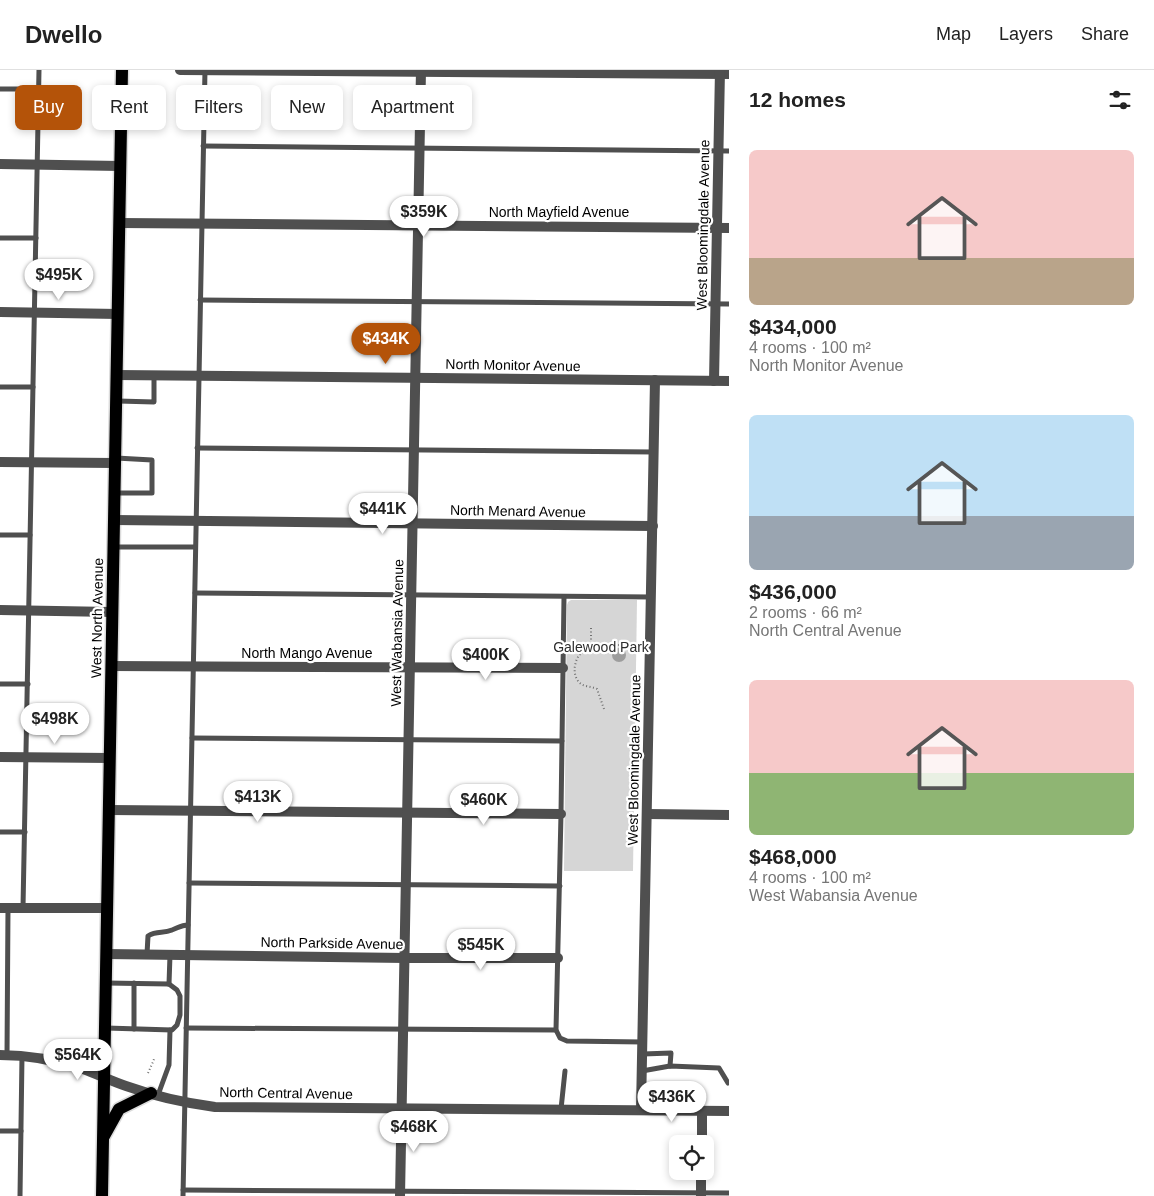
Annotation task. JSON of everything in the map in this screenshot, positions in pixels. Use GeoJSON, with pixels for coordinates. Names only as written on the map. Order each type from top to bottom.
{"type":"FeatureCollection","features":[{"type":"Feature","properties":{"kind":"main road","name":"West North Avenue"},"geometry":{"type":"LineString","coordinates":[[102,1196],[122,70]]}},
{"type":"Feature","properties":{"kind":"main road"},"geometry":{"type":"LineString","coordinates":[[103,1138],[119,1109],[154,1094]]}},
{"type":"Feature","properties":{"kind":"street"},"geometry":{"type":"LineString","coordinates":[[180,70],[723,73]]}},
{"type":"Feature","properties":{"kind":"street","name":"West Wabansia Avenue"},"geometry":{"type":"LineString","coordinates":[[400,1194],[421,71]]}},
{"type":"Feature","properties":{"kind":"street","name":"West Bloomingdale Avenue"},"geometry":{"type":"LineString","coordinates":[[714,381],[717,228],[724,151],[723,73]]}},
{"type":"Feature","properties":{"kind":"street"},"geometry":{"type":"LineString","coordinates":[[0,164],[120,166]]}},
{"type":"Feature","properties":{"kind":"street","name":"North Mayfield Avenue"},"geometry":{"type":"LineString","coordinates":[[119,223],[729,228]]}},
{"type":"Feature","properties":{"kind":"street"},"geometry":{"type":"LineString","coordinates":[[0,312],[118,314]]}},
{"type":"Feature","properties":{"kind":"street","name":"North Monitor Avenue"},"geometry":{"type":"LineString","coordinates":[[116,375],[729,381]]}},
{"type":"Feature","properties":{"kind":"street","name":"West Bloomingdale Avenue"},"geometry":{"type":"LineString","coordinates":[[642,1110],[655,380]]}},
{"type":"Feature","properties":{"kind":"street"},"geometry":{"type":"LineString","coordinates":[[0,462],[115,461]]}},
{"type":"Feature","properties":{"kind":"street","name":"North Menard Avenue"},"geometry":{"type":"LineString","coordinates":[[114,520],[652,526]]}},
{"type":"Feature","properties":{"kind":"street"},"geometry":{"type":"LineString","coordinates":[[0,610],[112,612]]}},
{"type":"Feature","properties":{"kind":"street","name":"North Mango Avenue"},"geometry":{"type":"LineString","coordinates":[[111,666],[563,668]]}},
{"type":"Feature","properties":{"kind":"street"},"geometry":{"type":"LineString","coordinates":[[0,757],[110,758]]}},
{"type":"Feature","properties":{"kind":"street"},"geometry":{"type":"LineString","coordinates":[[109,810],[561,814]]}},
{"type":"Feature","properties":{"kind":"street"},"geometry":{"type":"LineString","coordinates":[[647,814],[729,815]]}},
{"type":"Feature","properties":{"kind":"street"},"geometry":{"type":"LineString","coordinates":[[4,908],[107,908]]}},
{"type":"Feature","properties":{"kind":"street","name":"North Parkside Avenue"},"geometry":{"type":"LineString","coordinates":[[106,954],[558,958]]}},
{"type":"Feature","properties":{"kind":"street","name":"North Central Avenue"},"geometry":{"type":"LineString","coordinates":[[4,1055],[59,1062],[125,1086],[184,1102],[215,1106],[729,1111]]}},
{"type":"Feature","properties":{"kind":"street"},"geometry":{"type":"LineString","coordinates":[[702,1111],[702,1135]]}},
{"type":"Feature","properties":{"kind":"street"},"geometry":{"type":"LineString","coordinates":[[701,1180],[701,1195]]}},
{"type":"Feature","properties":{"kind":"lane"},"geometry":{"type":"LineString","coordinates":[[38,85],[39,70]]}},
{"type":"Feature","properties":{"kind":"lane"},"geometry":{"type":"LineString","coordinates":[[183,1196],[205,70]]}},
{"type":"Feature","properties":{"kind":"lane"},"geometry":{"type":"LineString","coordinates":[[0,89],[15,89]]}},
{"type":"Feature","properties":{"kind":"lane"},"geometry":{"type":"LineString","coordinates":[[23,908],[37,130]]}},
{"type":"Feature","properties":{"kind":"lane"},"geometry":{"type":"LineString","coordinates":[[203,146],[724,151]]}},
{"type":"Feature","properties":{"kind":"lane"},"geometry":{"type":"LineString","coordinates":[[0,238],[36,238]]}},
{"type":"Feature","properties":{"kind":"lane"},"geometry":{"type":"LineString","coordinates":[[200,300],[729,304]]}},
{"type":"Feature","properties":{"kind":"lane"},"geometry":{"type":"LineString","coordinates":[[116,402],[154,402],[154,376]]}},
{"type":"Feature","properties":{"kind":"lane"},"geometry":{"type":"LineString","coordinates":[[0,387],[33,387]]}},
{"type":"Feature","properties":{"kind":"lane"},"geometry":{"type":"LineString","coordinates":[[197,448],[654,452]]}},
{"type":"Feature","properties":{"kind":"lane"},"geometry":{"type":"LineString","coordinates":[[114,493],[152,494],[152,460],[115,461]]}},
{"type":"Feature","properties":{"kind":"lane"},"geometry":{"type":"LineString","coordinates":[[0,535],[30,535]]}},
{"type":"Feature","properties":{"kind":"lane"},"geometry":{"type":"LineString","coordinates":[[113,546],[195,547]]}},
{"type":"Feature","properties":{"kind":"lane"},"geometry":{"type":"LineString","coordinates":[[195,593],[651,598]]}},
{"type":"Feature","properties":{"kind":"lane"},"geometry":{"type":"LineString","coordinates":[[564,597],[556,1030],[560,1038],[566,1041],[643,1042]]}},
{"type":"Feature","properties":{"kind":"lane"},"geometry":{"type":"LineString","coordinates":[[0,684],[28,684]]}},
{"type":"Feature","properties":{"kind":"lane"},"geometry":{"type":"LineString","coordinates":[[192,738],[562,741]]}},
{"type":"Feature","properties":{"kind":"lane"},"geometry":{"type":"LineString","coordinates":[[0,832],[25,832]]}},
{"type":"Feature","properties":{"kind":"lane"},"geometry":{"type":"LineString","coordinates":[[189,883],[560,886]]}},
{"type":"Feature","properties":{"kind":"lane"},"geometry":{"type":"LineString","coordinates":[[4,908],[7,981],[4,1055]]}},
{"type":"Feature","properties":{"kind":"lane"},"geometry":{"type":"LineString","coordinates":[[147,954],[149,935],[155,932],[171,931],[181,925],[188,925]]}},
{"type":"Feature","properties":{"kind":"lane"},"geometry":{"type":"LineString","coordinates":[[169,984],[170,955]]}},
{"type":"Feature","properties":{"kind":"lane"},"geometry":{"type":"LineString","coordinates":[[0,981],[7,981]]}},
{"type":"Feature","properties":{"kind":"lane"},"geometry":{"type":"LineString","coordinates":[[105,1028],[171,1030],[177,1025],[180,1015],[180,996],[177,990],[169,984],[106,983]]}},
{"type":"Feature","properties":{"kind":"lane"},"geometry":{"type":"LineString","coordinates":[[134,983],[134,1029]]}},
{"type":"Feature","properties":{"kind":"lane"},"geometry":{"type":"LineString","coordinates":[[186,1028],[556,1030]]}},
{"type":"Feature","properties":{"kind":"lane"},"geometry":{"type":"LineString","coordinates":[[154,1094],[169,1064],[171,1030]]}},
{"type":"Feature","properties":{"kind":"lane"},"geometry":{"type":"LineString","coordinates":[[642,1054],[671,1053],[670,1066]]}},
{"type":"Feature","properties":{"kind":"lane"},"geometry":{"type":"LineString","coordinates":[[20,1196],[22,1056]]}},
{"type":"Feature","properties":{"kind":"lane"},"geometry":{"type":"LineString","coordinates":[[642,1070],[670,1066],[719,1068],[728,1083]]}},
{"type":"Feature","properties":{"kind":"lane"},"geometry":{"type":"LineString","coordinates":[[561,1110],[565,1071]]}},
{"type":"Feature","properties":{"kind":"lane"},"geometry":{"type":"LineString","coordinates":[[0,1131],[21,1131]]}},
{"type":"Feature","properties":{"kind":"lane"},"geometry":{"type":"LineString","coordinates":[[183,1190],[400,1194],[701,1195],[729,1193]]}},
{"type":"Feature","properties":{"kind":"path"},"geometry":{"type":"LineString","coordinates":[[591,626],[591,650]]}},
{"type":"Feature","properties":{"kind":"path"},"geometry":{"type":"LineString","coordinates":[[604,709],[597,689],[579,682],[576,676],[575,667],[578,656],[583,652],[591,650],[610,650],[616,645],[638,645]]}},
{"type":"Feature","properties":{"kind":"path"},"geometry":{"type":"LineString","coordinates":[[148,1073],[154,1059]]}},
{"type":"Feature","properties":{"kind":"green space","name":"Galewood Park"},"geometry":{"type":"Polygon","coordinates":[[[571,600],[637,600],[633,871],[564,871],[567,605],[571,600]]]}},
{"type":"Feature","properties":{"kind":"shaded area"},"geometry":{"type":"Polygon","coordinates":[[[619,648],[624,650],[626,655],[624,660],[619,662],[614,660],[612,655],[614,650],[619,648]]]}}]}
